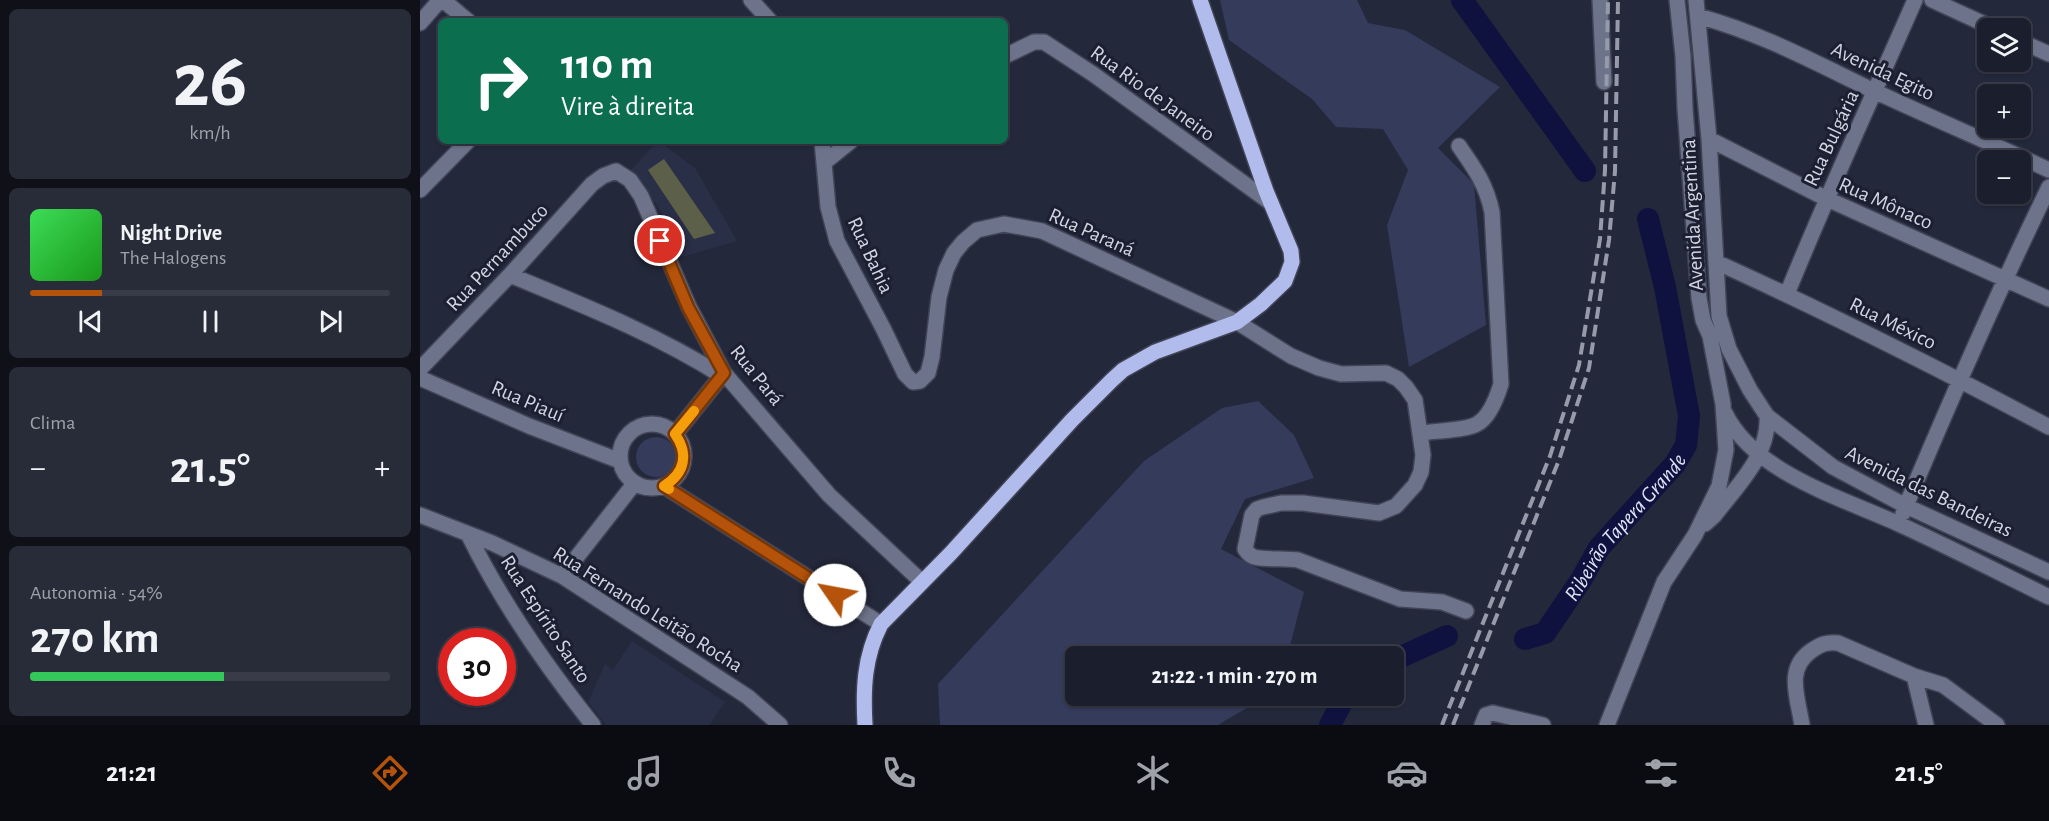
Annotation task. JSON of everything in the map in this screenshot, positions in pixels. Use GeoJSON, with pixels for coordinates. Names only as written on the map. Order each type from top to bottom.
{"type":"FeatureCollection","features":[{"type":"Feature","properties":{"kind":"main road"},"geometry":{"type":"LineString","coordinates":[[865,725],[865,673],[874,637],[881,624],[980,523],[1072,420],[1123,370],[1155,352],[1237,322],[1261,304],[1285,281],[1290,270],[1291,251],[1271,203],[1200,0]]}},
{"type":"Feature","properties":{"kind":"street"},"geometry":{"type":"LineString","coordinates":[[420,23],[441,0],[464,18]]}},
{"type":"Feature","properties":{"kind":"street"},"geometry":{"type":"LineString","coordinates":[[751,0],[767,18]]}},
{"type":"Feature","properties":{"kind":"street"},"geometry":{"type":"LineString","coordinates":[[1600,0],[1604,82]]}},
{"type":"Feature","properties":{"kind":"street","name":"Avenida Argentina"},"geometry":{"type":"LineString","coordinates":[[1677,0],[1699,298],[1703,320],[1710,336],[1722,403],[1726,450],[1719,486],[1695,535]]}},
{"type":"Feature","properties":{"kind":"street","name":"Rua Bulgária"},"geometry":{"type":"LineString","coordinates":[[1787,294],[1826,198],[1915,0]]}},
{"type":"Feature","properties":{"kind":"street"},"geometry":{"type":"LineString","coordinates":[[1932,0],[1977,21]]}},
{"type":"Feature","properties":{"kind":"street","name":"Avenida Argentina"},"geometry":{"type":"LineString","coordinates":[[1697,8],[1709,139],[1719,316],[1729,349],[1750,390],[1767,416]]}},
{"type":"Feature","properties":{"kind":"street","name":"Avenida Egito"},"geometry":{"type":"LineString","coordinates":[[1697,8],[2049,170]]}},
{"type":"Feature","properties":{"kind":"street","name":"Rua Rio de Janeiro"},"geometry":{"type":"LineString","coordinates":[[1008,55],[1034,42],[1044,42],[1093,74],[1271,203]]}},
{"type":"Feature","properties":{"kind":"street"},"geometry":{"type":"LineString","coordinates":[[2031,46],[2049,54]]}},
{"type":"Feature","properties":{"kind":"street","name":"Rua Mônaco"},"geometry":{"type":"LineString","coordinates":[[1709,139],[1826,198],[2049,299]]}},
{"type":"Feature","properties":{"kind":"street"},"geometry":{"type":"LineString","coordinates":[[420,190],[465,144]]}},
{"type":"Feature","properties":{"kind":"street","name":"Rua Bahia"},"geometry":{"type":"LineString","coordinates":[[822,144],[828,207],[837,241],[899,360]]}},
{"type":"Feature","properties":{"kind":"street"},"geometry":{"type":"LineString","coordinates":[[825,162],[847,144]]}},
{"type":"Feature","properties":{"kind":"street"},"geometry":{"type":"LineString","coordinates":[[1421,433],[1477,425],[1496,398],[1501,384],[1492,212],[1488,192],[1480,175],[1459,146]]}},
{"type":"Feature","properties":{"kind":"street","name":"Rua Pará"},"geometry":{"type":"LineString","coordinates":[[579,199],[596,180],[616,171],[624,175],[636,187],[688,307],[723,374],[829,495],[922,582]]}},
{"type":"Feature","properties":{"kind":"street"},"geometry":{"type":"LineString","coordinates":[[1899,524],[1929,447],[2005,278],[2049,187]]}},
{"type":"Feature","properties":{"kind":"street","name":"Rua Pernambuco"},"geometry":{"type":"LineString","coordinates":[[420,369],[579,199]]}},
{"type":"Feature","properties":{"kind":"street","name":"Rua Paraná"},"geometry":{"type":"LineString","coordinates":[[899,360],[910,381],[916,382],[924,378],[930,365],[939,297],[950,261],[963,242],[977,230],[1004,224],[1042,231],[1237,322]]}},
{"type":"Feature","properties":{"kind":"street","name":"Rua México"},"geometry":{"type":"LineString","coordinates":[[1716,262],[1787,294],[1961,380],[2049,427]]}},
{"type":"Feature","properties":{"kind":"street"},"geometry":{"type":"LineString","coordinates":[[510,275],[638,331],[723,374],[675,434]]}},
{"type":"Feature","properties":{"kind":"street"},"geometry":{"type":"LineString","coordinates":[[1237,322],[1291,356],[1319,368],[1341,374],[1386,373],[1398,379],[1414,400],[1423,455],[1421,472],[1415,485],[1396,506],[1379,513],[1303,503],[1281,503],[1259,508],[1252,515],[1245,549],[1257,558],[1285,557],[1298,560],[1400,599],[1442,602],[1466,611]]}},
{"type":"Feature","properties":{"kind":"street","name":"Rua Piauí"},"geometry":{"type":"LineString","coordinates":[[420,378],[529,426],[620,461]]}},
{"type":"Feature","properties":{"kind":"street"},"geometry":{"type":"LineString","coordinates":[[1722,403],[1731,386],[1738,385],[1750,390]]}},
{"type":"Feature","properties":{"kind":"street","name":"Avenida das Bandeiras"},"geometry":{"type":"LineString","coordinates":[[1722,403],[1729,422],[1744,441],[1779,469],[1833,497],[1899,524],[2049,597]]}},
{"type":"Feature","properties":{"kind":"street"},"geometry":{"type":"LineString","coordinates":[[1607,725],[1664,582],[1695,535],[1714,516],[1760,456],[1768,430],[1767,416]]}},
{"type":"Feature","properties":{"kind":"street","name":"Avenida das Bandeiras"},"geometry":{"type":"LineString","coordinates":[[1767,416],[1833,467],[1906,506],[2049,572]]}},
{"type":"Feature","properties":{"kind":"street"},"geometry":{"type":"LineString","coordinates":[[654,424],[665,427],[675,434],[684,453],[680,473],[673,481],[654,489],[634,484],[627,478],[620,461],[620,449],[624,439],[632,430],[643,425],[654,424]]}},
{"type":"Feature","properties":{"kind":"street"},"geometry":{"type":"LineString","coordinates":[[562,576],[634,484]]}},
{"type":"Feature","properties":{"kind":"street"},"geometry":{"type":"LineString","coordinates":[[664,486],[881,624]]}},
{"type":"Feature","properties":{"kind":"street","name":"Rua Fernando Leitão Rocha"},"geometry":{"type":"LineString","coordinates":[[420,515],[508,550],[562,576],[748,697],[780,725]]}},
{"type":"Feature","properties":{"kind":"street","name":"Rua Espírito Santo"},"geometry":{"type":"LineString","coordinates":[[468,534],[493,582],[543,660],[593,725]]}},
{"type":"Feature","properties":{"kind":"street"},"geometry":{"type":"LineString","coordinates":[[1802,725],[1795,670],[1802,657],[1828,642],[1838,643],[1949,689],[1997,725]]}},
{"type":"Feature","properties":{"kind":"street"},"geometry":{"type":"LineString","coordinates":[[1914,675],[1926,725]]}},
{"type":"Feature","properties":{"kind":"street"},"geometry":{"type":"LineString","coordinates":[[1482,725],[1486,715],[1493,713],[1543,725]]}},
{"type":"Feature","properties":{"kind":"shaded area"},"geometry":{"type":"Polygon","coordinates":[[[1220,0],[1357,0],[1368,23],[1405,30],[1500,87],[1438,148],[1474,184],[1486,325],[1409,367],[1387,225],[1408,170],[1383,129],[1336,127],[1312,99],[1229,40],[1220,0]]]}},
{"type":"Feature","properties":{"kind":"shaded area"},"geometry":{"type":"Polygon","coordinates":[[[655,144],[662,144],[695,168],[737,241],[682,257],[658,206],[629,172],[655,144]]]}},
{"type":"Feature","properties":{"kind":"shaded area"},"geometry":{"type":"Polygon","coordinates":[[[1258,401],[1294,435],[1314,478],[1245,499],[1221,549],[1304,592],[1290,646],[1065,646],[1065,706],[1250,706],[1218,725],[940,725],[938,684],[1144,461],[1222,408],[1258,401]]]}},
{"type":"Feature","properties":{"kind":"shaded area"},"geometry":{"type":"Polygon","coordinates":[[[656,437],[670,443],[676,457],[670,471],[656,477],[642,471],[636,457],[642,443],[656,437]]]}},
{"type":"Feature","properties":{"kind":"shaded area"},"geometry":{"type":"Polygon","coordinates":[[[632,641],[725,702],[709,725],[606,725],[588,702],[605,664],[613,670],[632,641]]]}},
{"type":"Feature","properties":{"kind":"building"},"geometry":{"type":"Polygon","coordinates":[[[664,159],[715,233],[694,239],[648,170],[664,159]]]}},
{"type":"Feature","properties":{"kind":"waterway","name":"Ribeirão Tapera Grande"},"geometry":{"type":"LineString","coordinates":[[1462,0],[1585,171]]}},
{"type":"Feature","properties":{"kind":"waterway","name":"Ribeirão Tapera Grande"},"geometry":{"type":"LineString","coordinates":[[1525,639],[1545,633],[1581,580],[1599,548],[1675,464],[1686,445],[1689,416],[1665,287],[1648,219]]}},
{"type":"Feature","properties":{"kind":"waterway","name":"Ribeirão Tapera Grande"},"geometry":{"type":"LineString","coordinates":[[1404,655],[1447,636]]}},
{"type":"Feature","properties":{"kind":"waterway","name":"Ribeirão Tapera Grande"},"geometry":{"type":"LineString","coordinates":[[1330,725],[1340,706]]}},
{"type":"Feature","properties":{"kind":"railway"},"geometry":{"type":"LineString","coordinates":[[1442,725],[1550,456],[1579,365],[1600,239],[1605,170],[1608,0]]}},
{"type":"Feature","properties":{"kind":"railway"},"geometry":{"type":"LineString","coordinates":[[1453,725],[1559,460],[1589,368],[1609,240],[1615,171],[1618,0]]}},
{"type":"Feature","properties":{"kind":"slow traffic"},"geometry":{"type":"LineString","coordinates":[[669,489],[664,486],[680,473],[683,463],[684,453],[675,434],[694,411]]}},
{"type":"Feature","properties":{"kind":"route"},"geometry":{"type":"LineString","coordinates":[[660,241],[688,307],[724,373],[675,434],[684,453],[683,463],[680,473],[664,486],[835,595]]}}]}
